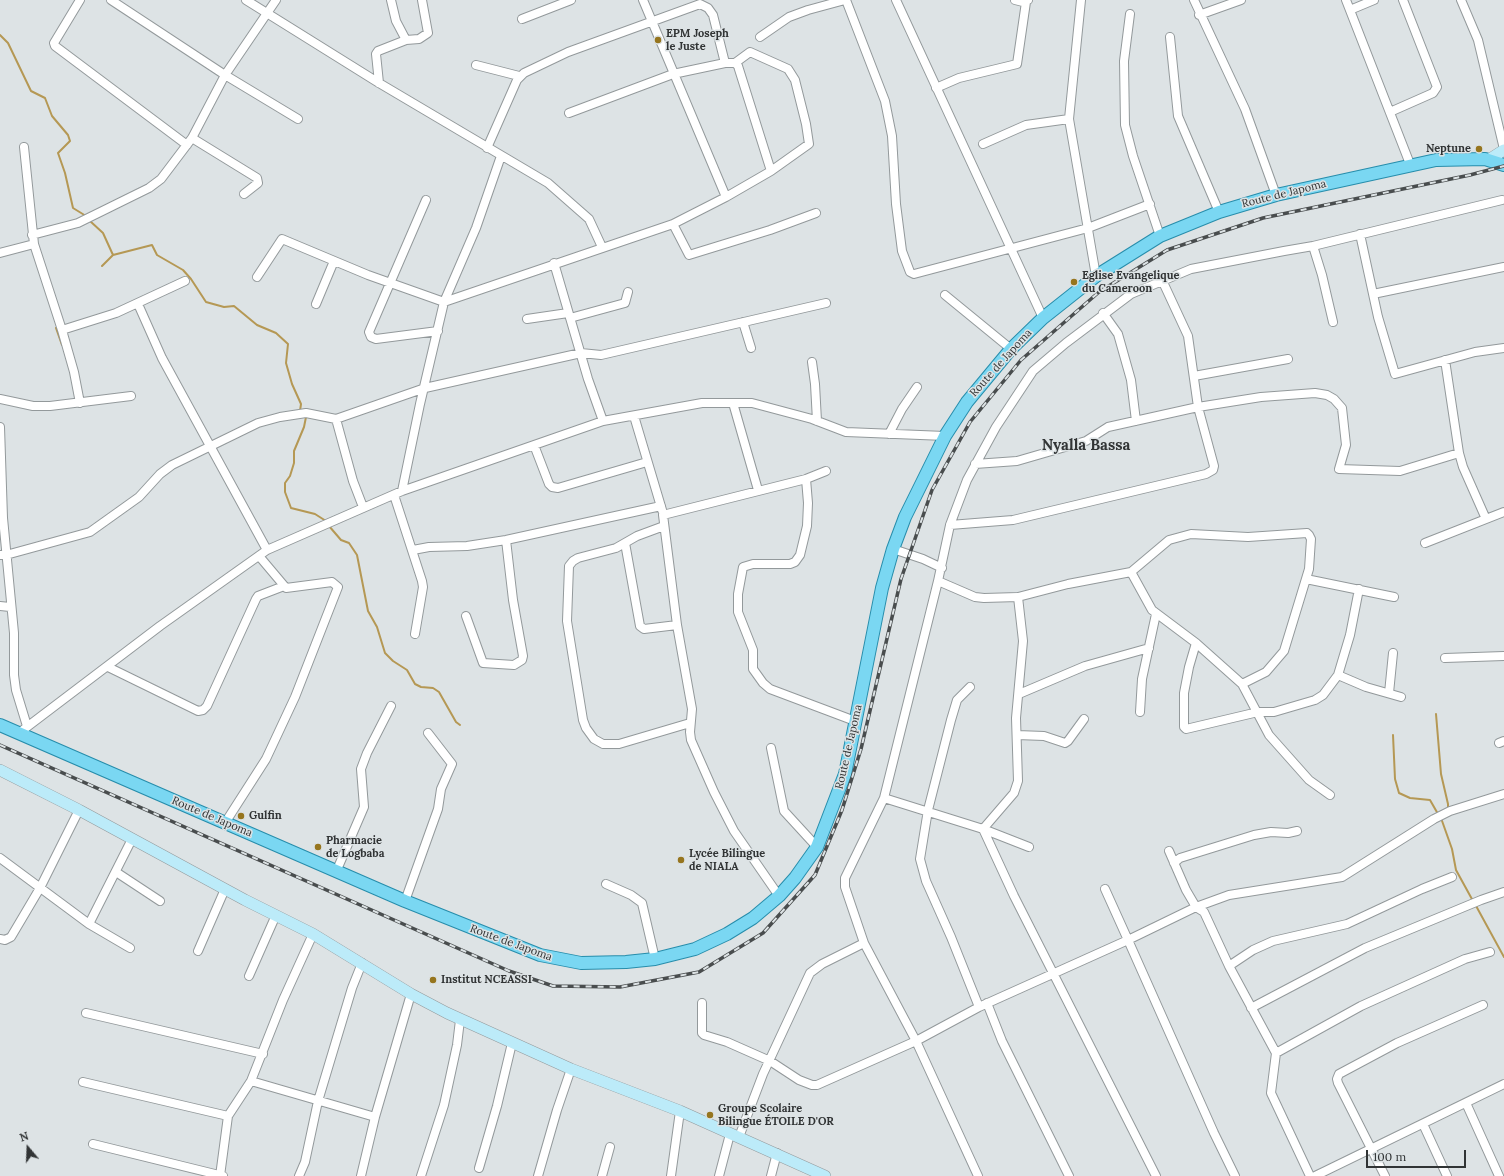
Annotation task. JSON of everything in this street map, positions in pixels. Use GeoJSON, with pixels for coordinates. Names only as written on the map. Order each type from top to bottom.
{"type":"FeatureCollection","features":[{"type":"Feature","properties":{"kind":"main road"},"geometry":{"type":"LineString","coordinates":[[1490,160],[1504,149]]}},
{"type":"Feature","properties":{"kind":"main road","name":"Route de Japoma"},"geometry":{"type":"LineString","coordinates":[[0,725],[23,730],[225,823],[336,872],[510,944],[561,960],[581,963],[655,959],[695,949],[726,934],[753,918],[779,896],[795,878],[817,847],[845,774],[882,588],[893,549],[905,517],[945,436],[967,402],[1011,349],[1043,318],[1096,276],[1160,236],[1219,212],[1276,195],[1410,164],[1436,160],[1468,158],[1490,160],[1504,165]]}},
{"type":"Feature","properties":{"kind":"main road"},"geometry":{"type":"LineString","coordinates":[[0,770],[79,810],[225,889],[313,934],[410,994],[460,1020],[571,1069],[680,1111],[734,1136],[777,1153],[824,1176]]}},
{"type":"Feature","properties":{"kind":"street"},"geometry":{"type":"LineString","coordinates":[[80,0],[54,43],[55,46],[189,142],[257,178],[258,183],[244,194]]}},
{"type":"Feature","properties":{"kind":"street"},"geometry":{"type":"LineString","coordinates":[[111,0],[225,75],[298,119]]}},
{"type":"Feature","properties":{"kind":"street"},"geometry":{"type":"LineString","coordinates":[[246,0],[379,83],[548,183],[589,219],[602,247]]}},
{"type":"Feature","properties":{"kind":"street"},"geometry":{"type":"LineString","coordinates":[[32,235],[78,223],[149,188],[161,179],[189,142],[225,75],[276,0]]}},
{"type":"Feature","properties":{"kind":"street"},"geometry":{"type":"LineString","coordinates":[[391,0],[396,21],[406,40]]}},
{"type":"Feature","properties":{"kind":"street"},"geometry":{"type":"LineString","coordinates":[[379,83],[377,52],[406,40],[419,39],[428,32],[422,0]]}},
{"type":"Feature","properties":{"kind":"street"},"geometry":{"type":"LineString","coordinates":[[522,19],[571,0]]}},
{"type":"Feature","properties":{"kind":"street"},"geometry":{"type":"LineString","coordinates":[[642,0],[726,197]]}},
{"type":"Feature","properties":{"kind":"street"},"geometry":{"type":"LineString","coordinates":[[760,37],[789,17],[808,10],[846,0],[885,101],[892,136],[896,204],[902,251],[910,272],[914,274],[1088,228],[1150,204]]}},
{"type":"Feature","properties":{"kind":"street"},"geometry":{"type":"LineString","coordinates":[[896,0],[1043,318]]}},
{"type":"Feature","properties":{"kind":"street"},"geometry":{"type":"LineString","coordinates":[[936,88],[959,78],[1017,64],[1027,1],[1020,2],[1015,0]]}},
{"type":"Feature","properties":{"kind":"street"},"geometry":{"type":"LineString","coordinates":[[1081,0],[1069,119],[1096,276]]}},
{"type":"Feature","properties":{"kind":"street"},"geometry":{"type":"LineString","coordinates":[[1194,0],[1199,16],[1245,109],[1276,195]]}},
{"type":"Feature","properties":{"kind":"street"},"geometry":{"type":"LineString","coordinates":[[1199,16],[1241,0]]}},
{"type":"Feature","properties":{"kind":"street"},"geometry":{"type":"LineString","coordinates":[[1346,0],[1410,164]]}},
{"type":"Feature","properties":{"kind":"street"},"geometry":{"type":"LineString","coordinates":[[1350,10],[1374,0]]}},
{"type":"Feature","properties":{"kind":"street"},"geometry":{"type":"LineString","coordinates":[[1390,112],[1432,94],[1437,87],[1403,0]]}},
{"type":"Feature","properties":{"kind":"street"},"geometry":{"type":"LineString","coordinates":[[1462,0],[1478,40],[1504,149]]}},
{"type":"Feature","properties":{"kind":"street"},"geometry":{"type":"LineString","coordinates":[[487,148],[520,76],[568,52],[700,4],[713,15],[725,63]]}},
{"type":"Feature","properties":{"kind":"street"},"geometry":{"type":"LineString","coordinates":[[1130,14],[1124,61],[1125,125],[1133,156],[1160,236]]}},
{"type":"Feature","properties":{"kind":"street"},"geometry":{"type":"LineString","coordinates":[[1170,37],[1178,116],[1219,212]]}},
{"type":"Feature","properties":{"kind":"street"},"geometry":{"type":"LineString","coordinates":[[257,277],[282,239],[390,284],[444,302],[554,263],[673,224],[726,197],[770,171],[809,144],[806,124],[795,80],[788,69],[750,52],[736,63],[725,63],[673,74],[569,113]]}},
{"type":"Feature","properties":{"kind":"street"},"geometry":{"type":"LineString","coordinates":[[736,63],[770,171]]}},
{"type":"Feature","properties":{"kind":"street"},"geometry":{"type":"LineString","coordinates":[[476,65],[520,76]]}},
{"type":"Feature","properties":{"kind":"street"},"geometry":{"type":"LineString","coordinates":[[983,144],[1026,125],[1069,119]]}},
{"type":"Feature","properties":{"kind":"street"},"geometry":{"type":"LineString","coordinates":[[24,147],[32,235],[62,330],[74,372],[80,403]]}},
{"type":"Feature","properties":{"kind":"street"},"geometry":{"type":"LineString","coordinates":[[402,491],[420,404],[425,388],[444,302],[476,228],[501,156]]}},
{"type":"Feature","properties":{"kind":"street"},"geometry":{"type":"LineString","coordinates":[[426,200],[369,332],[371,337],[376,339],[438,331]]}},
{"type":"Feature","properties":{"kind":"street"},"geometry":{"type":"LineString","coordinates":[[978,1176],[916,1041],[864,943],[845,887],[845,878],[884,798],[942,568],[950,526],[958,502],[975,464],[996,427],[1030,374],[1128,295],[1162,280],[1201,267],[1313,246],[1503,200]]}},
{"type":"Feature","properties":{"kind":"street"},"geometry":{"type":"LineString","coordinates":[[673,224],[686,253],[691,255],[816,214]]}},
{"type":"Feature","properties":{"kind":"street"},"geometry":{"type":"LineString","coordinates":[[1360,234],[1378,317],[1393,372],[1399,374],[1475,352],[1504,348]]}},
{"type":"Feature","properties":{"kind":"street"},"geometry":{"type":"LineString","coordinates":[[0,254],[34,244]]}},
{"type":"Feature","properties":{"kind":"street"},"geometry":{"type":"LineString","coordinates":[[1313,246],[1322,275],[1333,322]]}},
{"type":"Feature","properties":{"kind":"street"},"geometry":{"type":"LineString","coordinates":[[316,304],[334,261]]}},
{"type":"Feature","properties":{"kind":"street"},"geometry":{"type":"LineString","coordinates":[[554,263],[588,379],[603,421]]}},
{"type":"Feature","properties":{"kind":"street"},"geometry":{"type":"LineString","coordinates":[[1373,294],[1504,267]]}},
{"type":"Feature","properties":{"kind":"street"},"geometry":{"type":"LineString","coordinates":[[950,526],[1013,520],[1210,472],[1213,470],[1214,466],[1198,406],[1188,336],[1162,280]]}},
{"type":"Feature","properties":{"kind":"street"},"geometry":{"type":"LineString","coordinates":[[62,330],[116,313],[186,281]]}},
{"type":"Feature","properties":{"kind":"street"},"geometry":{"type":"LineString","coordinates":[[527,319],[569,315],[624,303],[628,292]]}},
{"type":"Feature","properties":{"kind":"street"},"geometry":{"type":"LineString","coordinates":[[945,295],[1011,349]]}},
{"type":"Feature","properties":{"kind":"street"},"geometry":{"type":"LineString","coordinates":[[3,555],[90,532],[140,496],[160,474],[172,466],[209,446],[258,423],[280,417],[306,413],[336,419],[425,388],[581,353],[601,355],[826,303]]}},
{"type":"Feature","properties":{"kind":"street"},"geometry":{"type":"LineString","coordinates":[[138,304],[162,358],[267,550]]}},
{"type":"Feature","properties":{"kind":"street"},"geometry":{"type":"LineString","coordinates":[[1103,314],[1118,334],[1131,380],[1136,420]]}},
{"type":"Feature","properties":{"kind":"street"},"geometry":{"type":"LineString","coordinates":[[743,322],[751,348]]}},
{"type":"Feature","properties":{"kind":"street"},"geometry":{"type":"LineString","coordinates":[[1194,376],[1288,359]]}},
{"type":"Feature","properties":{"kind":"street"},"geometry":{"type":"LineString","coordinates":[[1445,360],[1458,453],[1463,468],[1486,519]]}},
{"type":"Feature","properties":{"kind":"street"},"geometry":{"type":"LineString","coordinates":[[812,362],[816,384],[817,421]]}},
{"type":"Feature","properties":{"kind":"street"},"geometry":{"type":"LineString","coordinates":[[889,434],[902,409],[917,388]]}},
{"type":"Feature","properties":{"kind":"street"},"geometry":{"type":"LineString","coordinates":[[975,464],[1016,461],[1086,441],[1108,427],[1198,406],[1277,395],[1315,393],[1326,395],[1339,403],[1342,408],[1346,445],[1339,469],[1400,471],[1458,453]]}},
{"type":"Feature","properties":{"kind":"street"},"geometry":{"type":"LineString","coordinates":[[0,399],[33,406],[80,403],[131,396]]}},
{"type":"Feature","properties":{"kind":"street"},"geometry":{"type":"LineString","coordinates":[[0,427],[3,555],[14,633],[16,690],[23,730],[108,667],[160,626],[267,550],[402,491],[603,421],[683,405],[702,403],[752,403],[817,421],[846,432],[945,436]]}},
{"type":"Feature","properties":{"kind":"street"},"geometry":{"type":"LineString","coordinates":[[733,403],[758,490]]}},
{"type":"Feature","properties":{"kind":"street"},"geometry":{"type":"LineString","coordinates":[[634,416],[663,515],[677,625],[691,704],[691,740],[714,792],[734,831],[779,896]]}},
{"type":"Feature","properties":{"kind":"street"},"geometry":{"type":"LineString","coordinates":[[336,419],[353,481],[363,507]]}},
{"type":"Feature","properties":{"kind":"street"},"geometry":{"type":"LineString","coordinates":[[534,445],[549,484],[552,487],[558,488],[647,462]]}},
{"type":"Feature","properties":{"kind":"street"},"geometry":{"type":"LineString","coordinates":[[663,515],[806,478],[826,471]]}},
{"type":"Feature","properties":{"kind":"street"},"geometry":{"type":"LineString","coordinates":[[806,478],[808,503],[807,526],[800,555],[795,562],[790,564],[753,564],[743,567],[738,594],[738,612],[753,650],[753,669],[770,690],[855,721]]}},
{"type":"Feature","properties":{"kind":"street"},"geometry":{"type":"LineString","coordinates":[[394,495],[413,550],[423,587],[416,634]]}},
{"type":"Feature","properties":{"kind":"street"},"geometry":{"type":"LineString","coordinates":[[413,550],[428,547],[467,546],[506,540],[661,506]]}},
{"type":"Feature","properties":{"kind":"street"},"geometry":{"type":"LineString","coordinates":[[1425,543],[1504,512]]}},
{"type":"Feature","properties":{"kind":"street"},"geometry":{"type":"LineString","coordinates":[[664,526],[612,549],[578,558],[569,566],[567,621],[583,720],[586,728],[594,739],[604,744],[625,743],[690,723]]}},
{"type":"Feature","properties":{"kind":"street"},"geometry":{"type":"LineString","coordinates":[[938,581],[975,597],[1018,597],[1068,584],[1131,572],[1169,540],[1179,536],[1202,533],[1248,537],[1307,533],[1311,539],[1306,579],[1284,651],[1266,672],[1242,684]]}},
{"type":"Feature","properties":{"kind":"street"},"geometry":{"type":"LineString","coordinates":[[466,616],[483,663],[514,664],[522,660],[523,656],[513,600],[506,540]]}},
{"type":"Feature","properties":{"kind":"street"},"geometry":{"type":"LineString","coordinates":[[625,543],[640,626],[644,629],[677,625]]}},
{"type":"Feature","properties":{"kind":"street"},"geometry":{"type":"LineString","coordinates":[[893,549],[923,559],[942,568]]}},
{"type":"Feature","properties":{"kind":"street"},"geometry":{"type":"LineString","coordinates":[[225,823],[266,758],[295,697],[338,587],[332,582],[290,589],[284,586],[259,556]]}},
{"type":"Feature","properties":{"kind":"street"},"geometry":{"type":"LineString","coordinates":[[1131,572],[1156,614],[1196,643],[1242,684],[1269,735],[1309,780],[1330,795]]}},
{"type":"Feature","properties":{"kind":"street"},"geometry":{"type":"LineString","coordinates":[[1306,579],[1394,597]]}},
{"type":"Feature","properties":{"kind":"street"},"geometry":{"type":"LineString","coordinates":[[108,667],[198,711],[203,710],[207,706],[256,599],[258,596],[284,586]]}},
{"type":"Feature","properties":{"kind":"street"},"geometry":{"type":"LineString","coordinates":[[1196,643],[1188,667],[1184,693],[1184,727],[1191,728],[1258,712],[1274,712],[1315,700],[1323,695],[1338,675],[1350,635],[1359,589]]}},
{"type":"Feature","properties":{"kind":"street"},"geometry":{"type":"LineString","coordinates":[[983,829],[1014,793],[1019,770],[1016,718],[1022,641],[1018,597]]}},
{"type":"Feature","properties":{"kind":"street"},"geometry":{"type":"LineString","coordinates":[[0,606],[10,607]]}},
{"type":"Feature","properties":{"kind":"street"},"geometry":{"type":"LineString","coordinates":[[1140,712],[1142,679],[1156,614]]}},
{"type":"Feature","properties":{"kind":"street"},"geometry":{"type":"LineString","coordinates":[[1019,694],[1085,666],[1149,648]]}},
{"type":"Feature","properties":{"kind":"street"},"geometry":{"type":"LineString","coordinates":[[1389,694],[1393,653]]}},
{"type":"Feature","properties":{"kind":"street"},"geometry":{"type":"LineString","coordinates":[[1445,658],[1504,656]]}},
{"type":"Feature","properties":{"kind":"street"},"geometry":{"type":"LineString","coordinates":[[1338,675],[1366,687],[1400,697]]}},
{"type":"Feature","properties":{"kind":"street"},"geometry":{"type":"LineString","coordinates":[[970,687],[960,695],[954,708],[928,810],[920,859],[923,874],[983,1005],[1069,1176]]}},
{"type":"Feature","properties":{"kind":"street"},"geometry":{"type":"LineString","coordinates":[[336,872],[364,807],[361,769],[367,753],[391,706]]}},
{"type":"Feature","properties":{"kind":"street"},"geometry":{"type":"LineString","coordinates":[[1017,735],[1044,736],[1065,743],[1084,719]]}},
{"type":"Feature","properties":{"kind":"street"},"geometry":{"type":"LineString","coordinates":[[406,901],[438,810],[441,789],[452,764],[428,733]]}},
{"type":"Feature","properties":{"kind":"street"},"geometry":{"type":"LineString","coordinates":[[771,748],[784,811],[817,847]]}},
{"type":"Feature","properties":{"kind":"street"},"geometry":{"type":"LineString","coordinates":[[702,1003],[702,1033],[704,1035],[726,1042],[770,1061],[799,1080],[817,1085],[916,1041],[983,1005],[1128,940],[1196,907],[1233,894],[1342,877],[1434,819],[1450,811],[1504,794]]}},
{"type":"Feature","properties":{"kind":"street"},"geometry":{"type":"LineString","coordinates":[[884,798],[928,810],[1029,847]]}},
{"type":"Feature","properties":{"kind":"street"},"geometry":{"type":"LineString","coordinates":[[0,939],[6,940],[11,937],[40,888],[79,810]]}},
{"type":"Feature","properties":{"kind":"street"},"geometry":{"type":"LineString","coordinates":[[983,829],[1014,896],[1156,1176]]}},
{"type":"Feature","properties":{"kind":"street"},"geometry":{"type":"LineString","coordinates":[[1174,863],[1180,858],[1248,836],[1271,832],[1288,833],[1297,831]]}},
{"type":"Feature","properties":{"kind":"street"},"geometry":{"type":"LineString","coordinates":[[89,924],[132,839]]}},
{"type":"Feature","properties":{"kind":"street"},"geometry":{"type":"LineString","coordinates":[[1169,851],[1186,890],[1196,907],[1204,912],[1229,966],[1276,1053],[1271,1093],[1310,1176]]}},
{"type":"Feature","properties":{"kind":"street"},"geometry":{"type":"LineString","coordinates":[[0,858],[89,924],[130,948]]}},
{"type":"Feature","properties":{"kind":"street"},"geometry":{"type":"LineString","coordinates":[[116,872],[160,900]]}},
{"type":"Feature","properties":{"kind":"street"},"geometry":{"type":"LineString","coordinates":[[1229,966],[1253,950],[1273,941],[1347,924],[1422,889],[1452,877]]}},
{"type":"Feature","properties":{"kind":"street"},"geometry":{"type":"LineString","coordinates":[[606,884],[632,895],[642,903],[655,959]]}},
{"type":"Feature","properties":{"kind":"street"},"geometry":{"type":"LineString","coordinates":[[198,951],[225,889]]}},
{"type":"Feature","properties":{"kind":"street"},"geometry":{"type":"LineString","coordinates":[[1105,889],[1214,1133],[1235,1176]]}},
{"type":"Feature","properties":{"kind":"street"},"geometry":{"type":"LineString","coordinates":[[1251,1008],[1365,948],[1504,892]]}},
{"type":"Feature","properties":{"kind":"street"},"geometry":{"type":"LineString","coordinates":[[249,976],[276,915]]}},
{"type":"Feature","properties":{"kind":"street"},"geometry":{"type":"LineString","coordinates":[[93,1144],[221,1176],[228,1116],[251,1081],[263,1054],[282,1000],[313,934]]}},
{"type":"Feature","properties":{"kind":"street"},"geometry":{"type":"LineString","coordinates":[[718,1176],[734,1136],[810,973],[822,964],[864,943]]}},
{"type":"Feature","properties":{"kind":"street"},"geometry":{"type":"LineString","coordinates":[[1276,1053],[1361,1006],[1465,958],[1490,952]]}},
{"type":"Feature","properties":{"kind":"street"},"geometry":{"type":"LineString","coordinates":[[299,1176],[305,1162],[318,1101],[323,1089],[352,988],[362,963]]}},
{"type":"Feature","properties":{"kind":"street"},"geometry":{"type":"LineString","coordinates":[[362,1176],[375,1117],[410,994]]}},
{"type":"Feature","properties":{"kind":"street"},"geometry":{"type":"LineString","coordinates":[[1385,1176],[1338,1083],[1338,1074],[1397,1043],[1483,1005]]}},
{"type":"Feature","properties":{"kind":"street"},"geometry":{"type":"LineString","coordinates":[[86,1013],[263,1054]]}},
{"type":"Feature","properties":{"kind":"street"},"geometry":{"type":"LineString","coordinates":[[421,1176],[444,1105],[457,1045],[460,1020]]}},
{"type":"Feature","properties":{"kind":"street"},"geometry":{"type":"LineString","coordinates":[[479,1168],[497,1106],[512,1043]]}},
{"type":"Feature","properties":{"kind":"street"},"geometry":{"type":"LineString","coordinates":[[538,1176],[571,1069]]}},
{"type":"Feature","properties":{"kind":"street"},"geometry":{"type":"LineString","coordinates":[[251,1081],[375,1117]]}},
{"type":"Feature","properties":{"kind":"street"},"geometry":{"type":"LineString","coordinates":[[83,1082],[228,1116]]}},
{"type":"Feature","properties":{"kind":"street"},"geometry":{"type":"LineString","coordinates":[[1315,1176],[1504,1084]]}},
{"type":"Feature","properties":{"kind":"street"},"geometry":{"type":"LineString","coordinates":[[1466,1103],[1499,1176]]}},
{"type":"Feature","properties":{"kind":"street"},"geometry":{"type":"LineString","coordinates":[[670,1176],[680,1111]]}},
{"type":"Feature","properties":{"kind":"street"},"geometry":{"type":"LineString","coordinates":[[1423,1124],[1447,1176]]}},
{"type":"Feature","properties":{"kind":"street"},"geometry":{"type":"LineString","coordinates":[[602,1176],[610,1147]]}},
{"type":"Feature","properties":{"kind":"street"},"geometry":{"type":"LineString","coordinates":[[770,1176],[777,1153]]}},
{"type":"Feature","properties":{"kind":"waterway"},"geometry":{"type":"LineString","coordinates":[[0,35],[8,43],[31,91],[45,98],[52,116],[68,135],[70,141],[58,153],[65,173],[73,208],[86,216]]}},
{"type":"Feature","properties":{"kind":"waterway"},"geometry":{"type":"LineString","coordinates":[[90,221],[103,233],[113,255]]}},
{"type":"Feature","properties":{"kind":"waterway"},"geometry":{"type":"LineString","coordinates":[[102,266],[113,255],[152,245],[157,255],[183,270],[191,279],[206,302],[224,307],[234,306],[257,325],[276,333],[288,344],[286,363],[292,384],[301,404],[300,411]]}},
{"type":"Feature","properties":{"kind":"waterway"},"geometry":{"type":"LineString","coordinates":[[56,328],[62,345]]}},
{"type":"Feature","properties":{"kind":"waterway"},"geometry":{"type":"LineString","coordinates":[[303,416],[306,417],[304,427],[294,451],[294,463],[290,476],[285,483],[285,492],[291,508],[315,514],[326,521]]}},
{"type":"Feature","properties":{"kind":"waterway"},"geometry":{"type":"LineString","coordinates":[[329,526],[341,540],[349,543],[357,555],[368,611],[377,627],[385,653],[393,661],[407,670],[415,684],[421,687],[433,688],[439,692],[456,722],[460,725]]}},
{"type":"Feature","properties":{"kind":"waterway"},"geometry":{"type":"LineString","coordinates":[[1436,714],[1441,774],[1448,810]]}},
{"type":"Feature","properties":{"kind":"waterway"},"geometry":{"type":"LineString","coordinates":[[1393,735],[1395,779],[1399,793],[1410,798],[1430,800],[1438,814]]}},
{"type":"Feature","properties":{"kind":"waterway"},"geometry":{"type":"LineString","coordinates":[[1441,818],[1452,849],[1456,870],[1473,901]]}},
{"type":"Feature","properties":{"kind":"waterway"},"geometry":{"type":"LineString","coordinates":[[1475,904],[1504,957]]}},
{"type":"Feature","properties":{"kind":"railway"},"geometry":{"type":"LineString","coordinates":[[0,745],[509,971],[553,986],[620,987],[699,972],[763,933],[815,875],[842,810],[861,749],[901,579],[932,490],[970,422],[1021,360],[1099,292],[1167,250],[1263,218],[1470,175],[1504,166]]}},
{"type":"Feature","properties":{"kind":"place","name":"EPM Joseph le Juste"},"geometry":{"type":"Point","coordinates":[658,40]}},
{"type":"Feature","properties":{"kind":"place","name":"Neptune"},"geometry":{"type":"Point","coordinates":[1479,149]}},
{"type":"Feature","properties":{"kind":"place","name":"Eglise Evangelique du Cameroon"},"geometry":{"type":"Point","coordinates":[1074,282]}},
{"type":"Feature","properties":{"kind":"place","name":"Gulfin"},"geometry":{"type":"Point","coordinates":[241,816]}},
{"type":"Feature","properties":{"kind":"place","name":"Pharmacie de Logbaba"},"geometry":{"type":"Point","coordinates":[318,847]}},
{"type":"Feature","properties":{"kind":"place","name":"Lycée Bilingue de NIALA"},"geometry":{"type":"Point","coordinates":[681,860]}},
{"type":"Feature","properties":{"kind":"place","name":"Institut NCEASSI"},"geometry":{"type":"Point","coordinates":[433,980]}},
{"type":"Feature","properties":{"kind":"place","name":"Groupe Scolaire Bilingue ÉTOILE D'OR"},"geometry":{"type":"Point","coordinates":[710,1115]}},
{"type":"Feature","properties":{"kind":"district","name":"Nyalla Bassa"},"geometry":{"type":"Point","coordinates":[1086,446]}}]}
